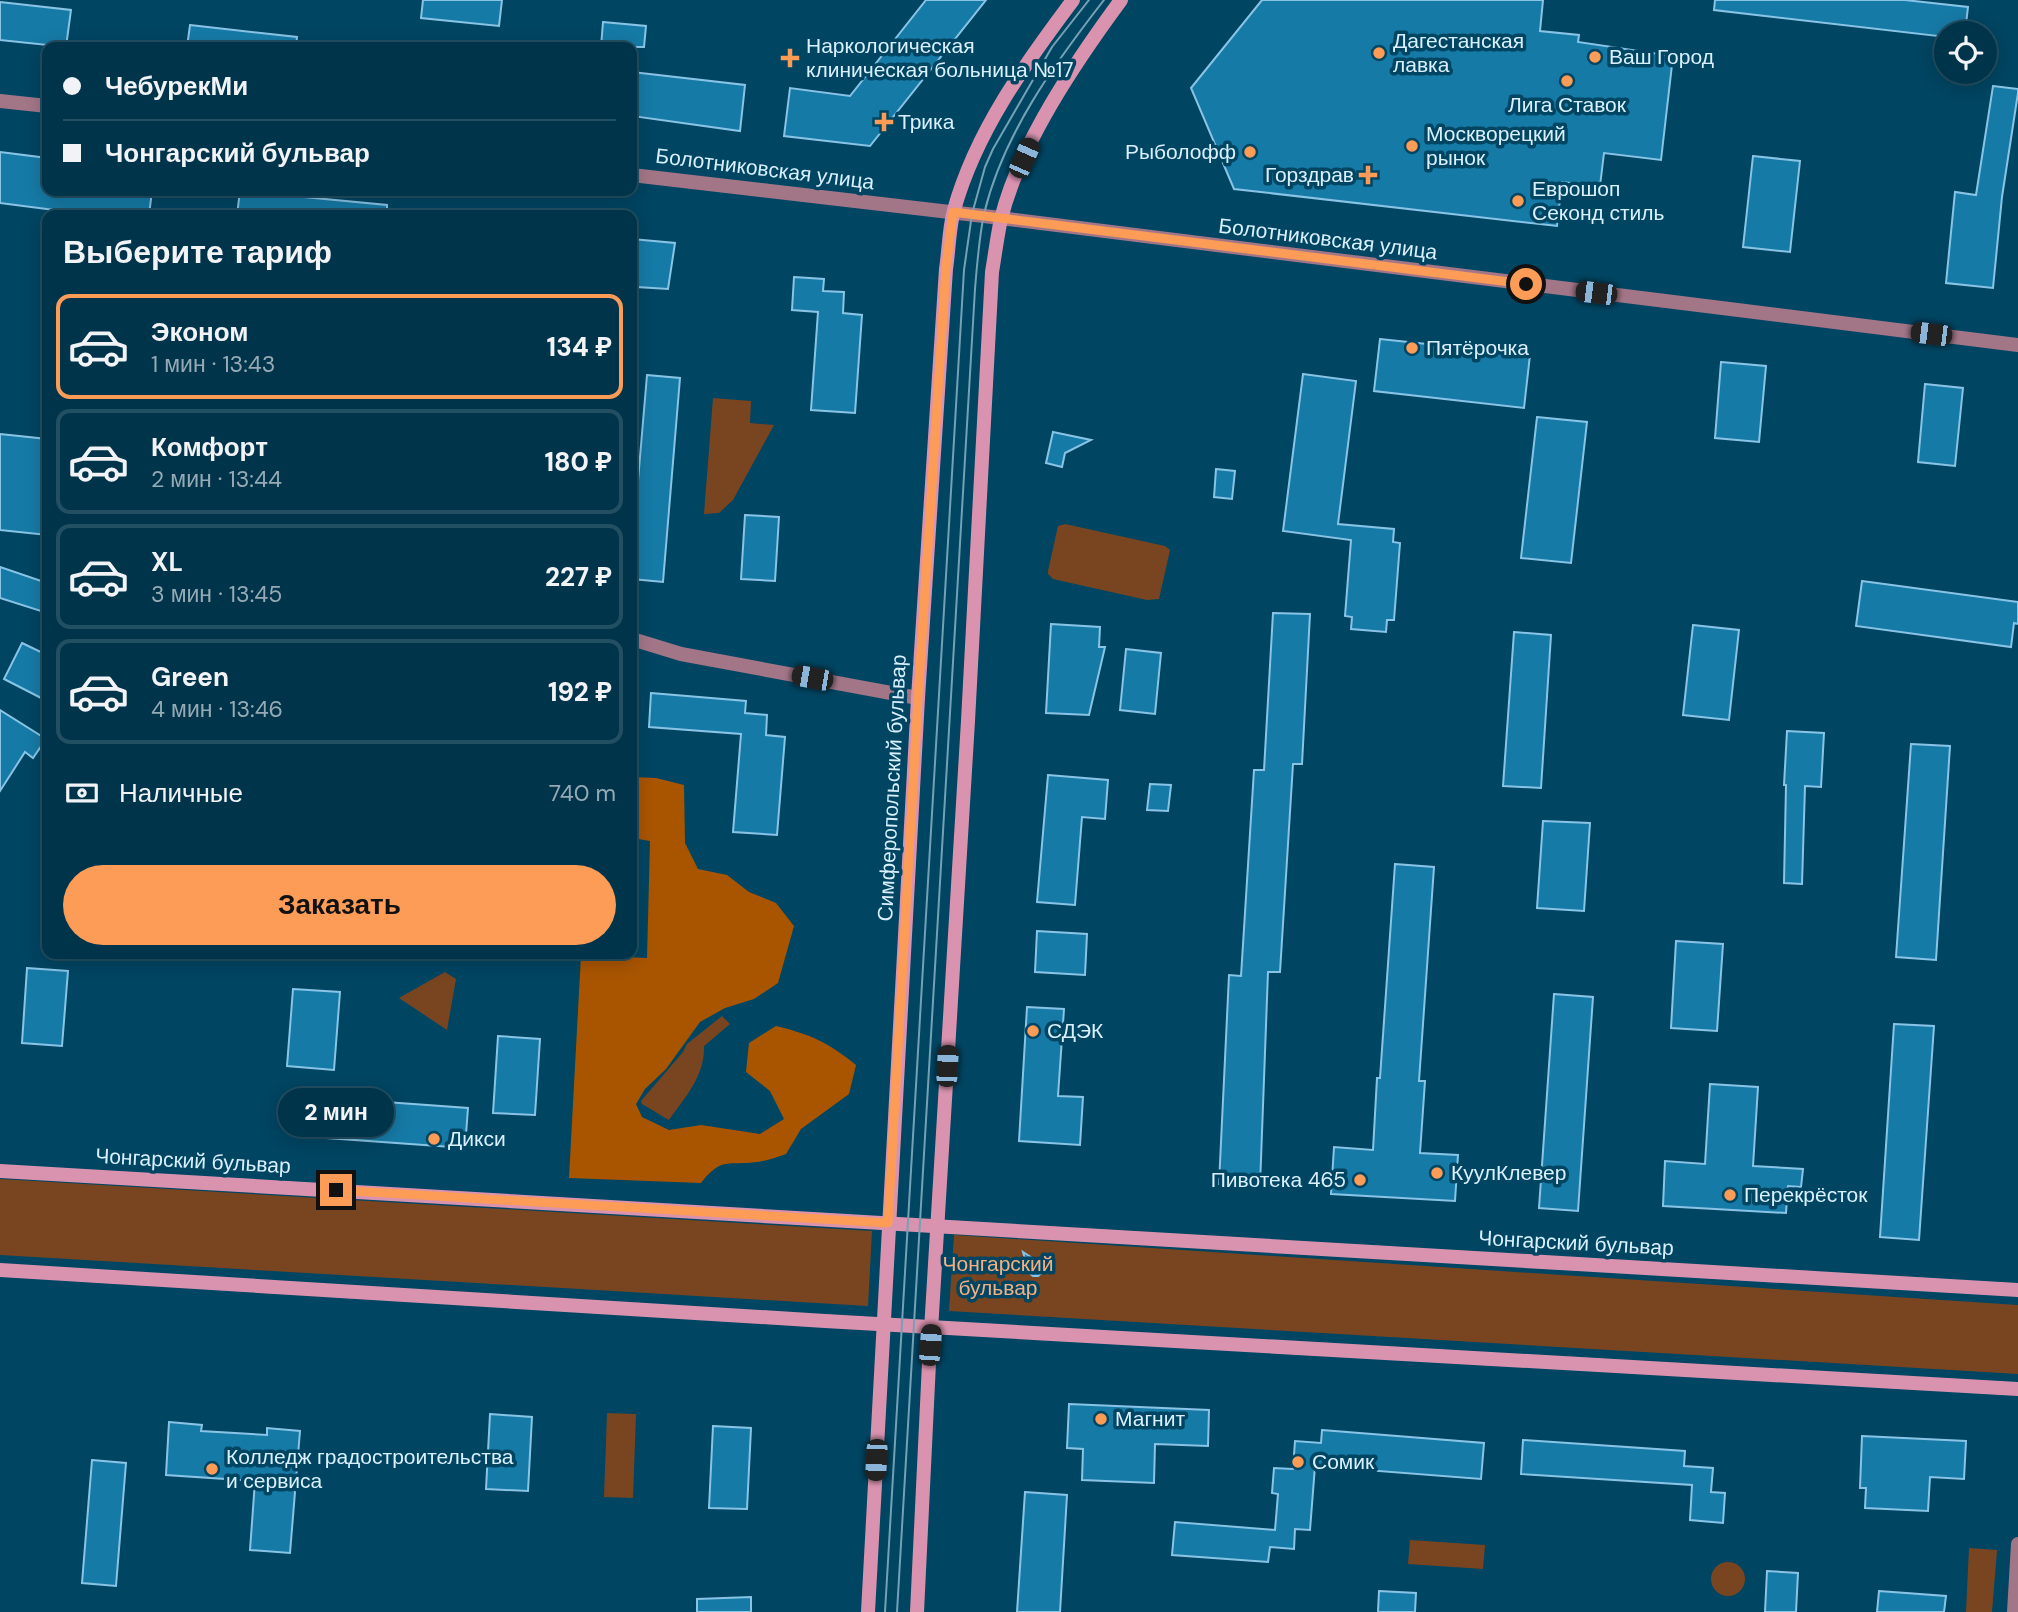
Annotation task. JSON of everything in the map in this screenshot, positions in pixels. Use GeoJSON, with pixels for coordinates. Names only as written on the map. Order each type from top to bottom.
{"type":"FeatureCollection","features":[{"type":"Feature","properties":{"kind":"main road","name":"Симферопольский бульвар"},"geometry":{"type":"LineString","coordinates":[[868,1612],[918,698],[946,268],[953,212],[965,177],[999,105],[1073,0]]}},
{"type":"Feature","properties":{"kind":"main road"},"geometry":{"type":"LineString","coordinates":[[917,1612],[992,272],[1001,218],[1013,183],[1036,133],[1075,64],[1121,0]]}},
{"type":"Feature","properties":{"kind":"main road","name":"Чонгарский бульвар"},"geometry":{"type":"LineString","coordinates":[[0,1171],[2018,1290]]}},
{"type":"Feature","properties":{"kind":"main road"},"geometry":{"type":"LineString","coordinates":[[0,1270],[2018,1389]]}},
{"type":"Feature","properties":{"kind":"street"},"geometry":{"type":"LineString","coordinates":[[0,101],[42,105]]}},
{"type":"Feature","properties":{"kind":"street","name":"Болотниковская улица"},"geometry":{"type":"LineString","coordinates":[[637,176],[953,212],[2018,345]]}},
{"type":"Feature","properties":{"kind":"street"},"geometry":{"type":"LineString","coordinates":[[637,641],[681,654],[918,698]]}},
{"type":"Feature","properties":{"kind":"street"},"geometry":{"type":"LineString","coordinates":[[2014,1612],[2018,1544]]}},
{"type":"Feature","properties":{"kind":"green space"},"geometry":{"type":"Polygon","coordinates":[[[713,398],[751,401],[750,423],[774,425],[733,500],[719,513],[704,514],[713,398]]]}},
{"type":"Feature","properties":{"kind":"green space"},"geometry":{"type":"Polygon","coordinates":[[[1065,524],[1165,546],[1170,550],[1159,599],[1147,600],[1053,579],[1048,571],[1058,526],[1065,524]]]}},
{"type":"Feature","properties":{"kind":"green space"},"geometry":{"type":"Polygon","coordinates":[[[445,972],[456,979],[447,1030],[399,998],[445,972]]]}},
{"type":"Feature","properties":{"kind":"green space"},"geometry":{"type":"Polygon","coordinates":[[[722,1016],[730,1024],[704,1046],[698,1077],[669,1120],[642,1104],[641,1101],[687,1044],[722,1016]]]}},
{"type":"Feature","properties":{"kind":"green space"},"geometry":{"type":"Polygon","coordinates":[[[0,1179],[872,1231],[868,1306],[0,1255],[0,1179]]]}},
{"type":"Feature","properties":{"kind":"green space","name":"Чонгарский бульвар"},"geometry":{"type":"Polygon","coordinates":[[[954,1235],[2018,1305],[2018,1374],[949,1311],[954,1235]]]}},
{"type":"Feature","properties":{"kind":"green space"},"geometry":{"type":"Polygon","coordinates":[[[607,1413],[636,1414],[633,1498],[604,1497],[607,1413]]]}},
{"type":"Feature","properties":{"kind":"green space"},"geometry":{"type":"Polygon","coordinates":[[[1410,1540],[1485,1545],[1483,1569],[1408,1564],[1410,1540]]]}},
{"type":"Feature","properties":{"kind":"green space"},"geometry":{"type":"Polygon","coordinates":[[[1969,1548],[1997,1550],[1992,1612],[1966,1612],[1969,1548]]]}},
{"type":"Feature","properties":{"kind":"green space"},"geometry":{"type":"Polygon","coordinates":[[[1728,1562],[1740,1567],[1745,1579],[1740,1591],[1728,1596],[1716,1591],[1711,1579],[1716,1567],[1728,1562]]]}},
{"type":"Feature","properties":{"kind":"shaded area"},"geometry":{"type":"Polygon","coordinates":[[[637,777],[656,778],[684,785],[685,843],[698,869],[727,875],[749,892],[776,903],[794,926],[778,983],[754,999],[725,1008],[700,1022],[666,1069],[645,1089],[636,1104],[642,1117],[669,1130],[701,1125],[760,1134],[784,1119],[770,1091],[746,1072],[749,1043],[776,1026],[819,1040],[856,1065],[849,1094],[801,1129],[786,1154],[761,1161],[720,1166],[701,1183],[569,1178],[581,959],[647,958],[650,841],[637,839],[637,777]]]}},
{"type":"Feature","properties":{"kind":"building"},"geometry":{"type":"Polygon","coordinates":[[[423,0],[502,0],[499,26],[421,18],[423,0]]]}},
{"type":"Feature","properties":{"kind":"building"},"geometry":{"type":"Polygon","coordinates":[[[926,0],[986,0],[870,146],[784,136],[790,88],[850,96],[926,0]]]}},
{"type":"Feature","properties":{"kind":"building","name":"Москворецкий рынок"},"geometry":{"type":"Polygon","coordinates":[[[1262,0],[1543,0],[1540,31],[1579,35],[1578,42],[1673,56],[1661,160],[1604,153],[1600,186],[1562,182],[1557,226],[1234,189],[1191,88],[1262,0]]]}},
{"type":"Feature","properties":{"kind":"building"},"geometry":{"type":"Polygon","coordinates":[[[1715,0],[1905,0],[1968,7],[1966,21],[1934,21],[1934,36],[1714,10],[1715,0]]]}},
{"type":"Feature","properties":{"kind":"building"},"geometry":{"type":"Polygon","coordinates":[[[0,2],[71,10],[67,42],[42,42],[42,44],[0,40],[0,2]]]}},
{"type":"Feature","properties":{"kind":"building"},"geometry":{"type":"Polygon","coordinates":[[[603,22],[646,26],[644,47],[637,47],[637,42],[601,42],[603,22]]]}},
{"type":"Feature","properties":{"kind":"building"},"geometry":{"type":"Polygon","coordinates":[[[190,25],[297,37],[296,42],[188,42],[190,25]]]}},
{"type":"Feature","properties":{"kind":"building"},"geometry":{"type":"Polygon","coordinates":[[[637,73],[745,85],[740,131],[637,117],[637,73]]]}},
{"type":"Feature","properties":{"kind":"building"},"geometry":{"type":"Polygon","coordinates":[[[1993,86],[2018,89],[2018,93],[2002,197],[1993,288],[1946,283],[1955,192],[1976,195],[1993,86]]]}},
{"type":"Feature","properties":{"kind":"building"},"geometry":{"type":"Polygon","coordinates":[[[0,152],[42,157],[42,196],[151,196],[150,210],[54,210],[0,203],[0,152]]]}},
{"type":"Feature","properties":{"kind":"building"},"geometry":{"type":"Polygon","coordinates":[[[1753,156],[1800,161],[1790,252],[1743,247],[1753,156]]]}},
{"type":"Feature","properties":{"kind":"building"},"geometry":{"type":"Polygon","coordinates":[[[239,196],[292,196],[387,205],[387,210],[238,210],[239,196]]]}},
{"type":"Feature","properties":{"kind":"building"},"geometry":{"type":"Polygon","coordinates":[[[637,239],[675,243],[668,289],[637,287],[637,239]]]}},
{"type":"Feature","properties":{"kind":"building"},"geometry":{"type":"Polygon","coordinates":[[[794,277],[824,279],[823,291],[844,292],[843,313],[862,315],[855,413],[811,410],[818,312],[792,310],[794,277]]]}},
{"type":"Feature","properties":{"kind":"building"},"geometry":{"type":"Polygon","coordinates":[[[1380,339],[1530,355],[1524,408],[1374,391],[1380,339]]]}},
{"type":"Feature","properties":{"kind":"building"},"geometry":{"type":"Polygon","coordinates":[[[1721,362],[1766,366],[1759,442],[1715,438],[1721,362]]]}},
{"type":"Feature","properties":{"kind":"building"},"geometry":{"type":"Polygon","coordinates":[[[1303,374],[1356,381],[1338,524],[1394,529],[1393,542],[1400,543],[1394,620],[1387,620],[1386,632],[1351,629],[1352,617],[1345,616],[1351,540],[1283,531],[1303,374]]]}},
{"type":"Feature","properties":{"kind":"building"},"geometry":{"type":"Polygon","coordinates":[[[647,375],[680,378],[663,582],[637,579],[637,492],[647,375]]]}},
{"type":"Feature","properties":{"kind":"building"},"geometry":{"type":"Polygon","coordinates":[[[1925,384],[1963,388],[1955,466],[1918,462],[1925,384]]]}},
{"type":"Feature","properties":{"kind":"building"},"geometry":{"type":"Polygon","coordinates":[[[1537,417],[1587,422],[1571,563],[1521,558],[1537,417]]]}},
{"type":"Feature","properties":{"kind":"building"},"geometry":{"type":"Polygon","coordinates":[[[1053,432],[1091,440],[1065,453],[1062,467],[1046,463],[1053,432]]]}},
{"type":"Feature","properties":{"kind":"building"},"geometry":{"type":"Polygon","coordinates":[[[0,434],[42,438],[42,534],[0,530],[0,434]]]}},
{"type":"Feature","properties":{"kind":"building"},"geometry":{"type":"Polygon","coordinates":[[[1216,469],[1235,471],[1232,499],[1214,497],[1216,469]]]}},
{"type":"Feature","properties":{"kind":"building"},"geometry":{"type":"Polygon","coordinates":[[[745,515],[779,517],[775,581],[741,579],[745,515]]]}},
{"type":"Feature","properties":{"kind":"building"},"geometry":{"type":"Polygon","coordinates":[[[0,567],[42,581],[42,611],[0,598],[0,567]]]}},
{"type":"Feature","properties":{"kind":"building"},"geometry":{"type":"Polygon","coordinates":[[[1862,581],[2018,602],[2018,624],[2014,623],[2011,647],[1856,626],[1862,581]]]}},
{"type":"Feature","properties":{"kind":"building"},"geometry":{"type":"Polygon","coordinates":[[[1273,613],[1310,614],[1302,764],[1293,764],[1280,972],[1268,972],[1260,1186],[1219,1184],[1229,975],[1241,976],[1254,770],[1264,770],[1273,613]]]}},
{"type":"Feature","properties":{"kind":"building"},"geometry":{"type":"Polygon","coordinates":[[[1051,624],[1100,627],[1099,647],[1105,647],[1089,715],[1046,713],[1051,624]]]}},
{"type":"Feature","properties":{"kind":"building"},"geometry":{"type":"Polygon","coordinates":[[[1693,625],[1739,630],[1729,720],[1683,715],[1693,625]]]}},
{"type":"Feature","properties":{"kind":"building"},"geometry":{"type":"Polygon","coordinates":[[[1514,632],[1551,635],[1541,788],[1503,786],[1514,632]]]}},
{"type":"Feature","properties":{"kind":"building"},"geometry":{"type":"Polygon","coordinates":[[[22,643],[42,653],[42,698],[4,679],[22,643]]]}},
{"type":"Feature","properties":{"kind":"building"},"geometry":{"type":"Polygon","coordinates":[[[1126,649],[1161,653],[1155,714],[1120,710],[1126,649]]]}},
{"type":"Feature","properties":{"kind":"building"},"geometry":{"type":"Polygon","coordinates":[[[651,693],[746,701],[745,713],[767,715],[766,735],[785,737],[777,835],[733,832],[741,734],[649,727],[651,693]]]}},
{"type":"Feature","properties":{"kind":"building"},"geometry":{"type":"Polygon","coordinates":[[[0,710],[42,736],[42,745],[33,758],[25,752],[0,791],[0,710]]]}},
{"type":"Feature","properties":{"kind":"building"},"geometry":{"type":"Polygon","coordinates":[[[1787,731],[1824,733],[1821,787],[1805,786],[1802,884],[1784,883],[1787,731]]]}},
{"type":"Feature","properties":{"kind":"building"},"geometry":{"type":"Polygon","coordinates":[[[1911,744],[1950,746],[1936,960],[1896,957],[1911,744]]]}},
{"type":"Feature","properties":{"kind":"building"},"geometry":{"type":"Polygon","coordinates":[[[1048,775],[1108,780],[1105,819],[1082,817],[1075,905],[1037,902],[1048,775]]]}},
{"type":"Feature","properties":{"kind":"building"},"geometry":{"type":"Polygon","coordinates":[[[1150,784],[1171,785],[1168,811],[1147,810],[1150,784]]]}},
{"type":"Feature","properties":{"kind":"building"},"geometry":{"type":"Polygon","coordinates":[[[1543,821],[1590,823],[1584,911],[1537,908],[1543,821]]]}},
{"type":"Feature","properties":{"kind":"building"},"geometry":{"type":"Polygon","coordinates":[[[1395,864],[1434,867],[1419,1081],[1425,1081],[1420,1153],[1458,1155],[1455,1201],[1331,1194],[1334,1147],[1373,1150],[1395,864]]]}},
{"type":"Feature","properties":{"kind":"building"},"geometry":{"type":"Polygon","coordinates":[[[1037,931],[1087,934],[1085,975],[1035,972],[1037,931]]]}},
{"type":"Feature","properties":{"kind":"building"},"geometry":{"type":"Polygon","coordinates":[[[1676,941],[1723,944],[1717,1031],[1671,1028],[1676,941]]]}},
{"type":"Feature","properties":{"kind":"building"},"geometry":{"type":"Polygon","coordinates":[[[27,968],[68,971],[62,1046],[22,1043],[27,968]]]}},
{"type":"Feature","properties":{"kind":"building"},"geometry":{"type":"Polygon","coordinates":[[[293,989],[340,992],[334,1070],[287,1066],[293,989]]]}},
{"type":"Feature","properties":{"kind":"building"},"geometry":{"type":"Polygon","coordinates":[[[1554,994],[1593,997],[1578,1211],[1539,1208],[1554,994]]]}},
{"type":"Feature","properties":{"kind":"building"},"geometry":{"type":"Polygon","coordinates":[[[1027,1007],[1064,1009],[1058,1096],[1083,1097],[1080,1145],[1019,1141],[1027,1007]]]}},
{"type":"Feature","properties":{"kind":"building"},"geometry":{"type":"Polygon","coordinates":[[[1894,1024],[1934,1026],[1919,1240],[1880,1237],[1894,1024]]]}},
{"type":"Feature","properties":{"kind":"building"},"geometry":{"type":"Polygon","coordinates":[[[498,1036],[540,1039],[535,1115],[493,1113],[498,1036]]]}},
{"type":"Feature","properties":{"kind":"building"},"geometry":{"type":"Polygon","coordinates":[[[1710,1084],[1758,1087],[1753,1166],[1803,1169],[1801,1187],[1788,1186],[1786,1213],[1663,1206],[1665,1161],[1705,1164],[1710,1084]]]}},
{"type":"Feature","properties":{"kind":"building"},"geometry":{"type":"Polygon","coordinates":[[[330,1098],[468,1108],[465,1148],[327,1138],[330,1098]]]}},
{"type":"Feature","properties":{"kind":"building"},"geometry":{"type":"Polygon","coordinates":[[[1023,1252],[1048,1268],[1038,1276],[1033,1276],[1029,1273],[1023,1252]]]}},
{"type":"Feature","properties":{"kind":"building"},"geometry":{"type":"Polygon","coordinates":[[[1069,1404],[1209,1410],[1208,1446],[1155,1444],[1154,1483],[1082,1480],[1083,1449],[1067,1448],[1069,1404]]]}},
{"type":"Feature","properties":{"kind":"building"},"geometry":{"type":"Polygon","coordinates":[[[490,1414],[532,1417],[528,1491],[486,1489],[490,1414]]]}},
{"type":"Feature","properties":{"kind":"building"},"geometry":{"type":"Polygon","coordinates":[[[169,1422],[202,1425],[201,1431],[267,1435],[267,1428],[300,1431],[290,1553],[250,1550],[255,1481],[166,1475],[169,1422]]]}},
{"type":"Feature","properties":{"kind":"building"},"geometry":{"type":"Polygon","coordinates":[[[713,1426],[751,1428],[747,1509],[709,1508],[713,1426]]]}},
{"type":"Feature","properties":{"kind":"building"},"geometry":{"type":"Polygon","coordinates":[[[1322,1430],[1484,1443],[1481,1479],[1315,1466],[1310,1530],[1295,1529],[1294,1549],[1270,1547],[1268,1562],[1172,1555],[1175,1522],[1275,1530],[1278,1494],[1272,1493],[1274,1468],[1293,1469],[1295,1441],[1321,1443],[1322,1430]]]}},
{"type":"Feature","properties":{"kind":"building"},"geometry":{"type":"Polygon","coordinates":[[[1862,1436],[1966,1441],[1964,1479],[1930,1477],[1928,1511],[1865,1508],[1866,1488],[1860,1488],[1862,1436]]]}},
{"type":"Feature","properties":{"kind":"building"},"geometry":{"type":"Polygon","coordinates":[[[1523,1440],[1685,1451],[1684,1466],[1713,1468],[1711,1492],[1725,1493],[1723,1523],[1690,1520],[1692,1485],[1521,1474],[1523,1440]]]}},
{"type":"Feature","properties":{"kind":"building"},"geometry":{"type":"Polygon","coordinates":[[[92,1460],[126,1463],[116,1586],[82,1583],[92,1460]]]}},
{"type":"Feature","properties":{"kind":"building"},"geometry":{"type":"Polygon","coordinates":[[[1025,1492],[1067,1495],[1060,1612],[1017,1612],[1025,1492]]]}},
{"type":"Feature","properties":{"kind":"building"},"geometry":{"type":"Polygon","coordinates":[[[1767,1571],[1798,1573],[1796,1612],[1765,1612],[1767,1571]]]}},
{"type":"Feature","properties":{"kind":"building"},"geometry":{"type":"Polygon","coordinates":[[[1379,1591],[1416,1593],[1415,1612],[1378,1612],[1379,1591]]]}},
{"type":"Feature","properties":{"kind":"building"},"geometry":{"type":"Polygon","coordinates":[[[1879,1591],[1946,1596],[1944,1612],[1877,1612],[1879,1591]]]}},
{"type":"Feature","properties":{"kind":"building"},"geometry":{"type":"Polygon","coordinates":[[[751,1597],[751,1612],[697,1612],[697,1599],[751,1597]]]}},
{"type":"Feature","properties":{"kind":"tram line"},"geometry":{"type":"LineString","coordinates":[[885,1612],[964,270],[972,214],[993,149],[1052,47],[1089,0]]}},
{"type":"Feature","properties":{"kind":"tram line"},"geometry":{"type":"LineString","coordinates":[[897,1612],[979,242],[993,184],[1017,128],[1050,74],[1104,0]]}},
{"type":"Feature","properties":{"kind":"place","name":"Дагестанская лавка"},"geometry":{"type":"Point","coordinates":[1379,53]}},
{"type":"Feature","properties":{"kind":"place","name":"Ваш Город"},"geometry":{"type":"Point","coordinates":[1595,57]}},
{"type":"Feature","properties":{"kind":"place","name":"Наркологическая клиническая больница №17"},"geometry":{"type":"Point","coordinates":[790,58]}},
{"type":"Feature","properties":{"kind":"place","name":"Лига Ставок"},"geometry":{"type":"Point","coordinates":[1567,81]}},
{"type":"Feature","properties":{"kind":"place","name":"Трика"},"geometry":{"type":"Point","coordinates":[884,122]}},
{"type":"Feature","properties":{"kind":"place","name":"Москворецкий рынок"},"geometry":{"type":"Point","coordinates":[1412,146]}},
{"type":"Feature","properties":{"kind":"place","name":"Рыболофф"},"geometry":{"type":"Point","coordinates":[1250,152]}},
{"type":"Feature","properties":{"kind":"place","name":"Горздрав"},"geometry":{"type":"Point","coordinates":[1368,175]}},
{"type":"Feature","properties":{"kind":"place","name":"Еврошоп Секонд стиль"},"geometry":{"type":"Point","coordinates":[1518,201]}},
{"type":"Feature","properties":{"kind":"place","name":"Пятёрочка"},"geometry":{"type":"Point","coordinates":[1412,348]}},
{"type":"Feature","properties":{"kind":"place","name":"СДЭК"},"geometry":{"type":"Point","coordinates":[1033,1031]}},
{"type":"Feature","properties":{"kind":"place","name":"Дикси"},"geometry":{"type":"Point","coordinates":[434,1139]}},
{"type":"Feature","properties":{"kind":"place","name":"КуулКлевер"},"geometry":{"type":"Point","coordinates":[1437,1173]}},
{"type":"Feature","properties":{"kind":"place","name":"Пивотека 465"},"geometry":{"type":"Point","coordinates":[1360,1180]}},
{"type":"Feature","properties":{"kind":"place","name":"Перекрёсток"},"geometry":{"type":"Point","coordinates":[1730,1195]}},
{"type":"Feature","properties":{"kind":"place","name":"Магнит"},"geometry":{"type":"Point","coordinates":[1101,1419]}},
{"type":"Feature","properties":{"kind":"place","name":"Сомик"},"geometry":{"type":"Point","coordinates":[1298,1462]}},
{"type":"Feature","properties":{"kind":"place","name":"Колледж градостроительства и сервиса"},"geometry":{"type":"Point","coordinates":[212,1469]}},
{"type":"Feature","properties":{"kind":"route"},"geometry":{"type":"LineString","coordinates":[[336,1190],[888,1223],[918,698],[946,268],[953,212],[1526,284]]}}]}
